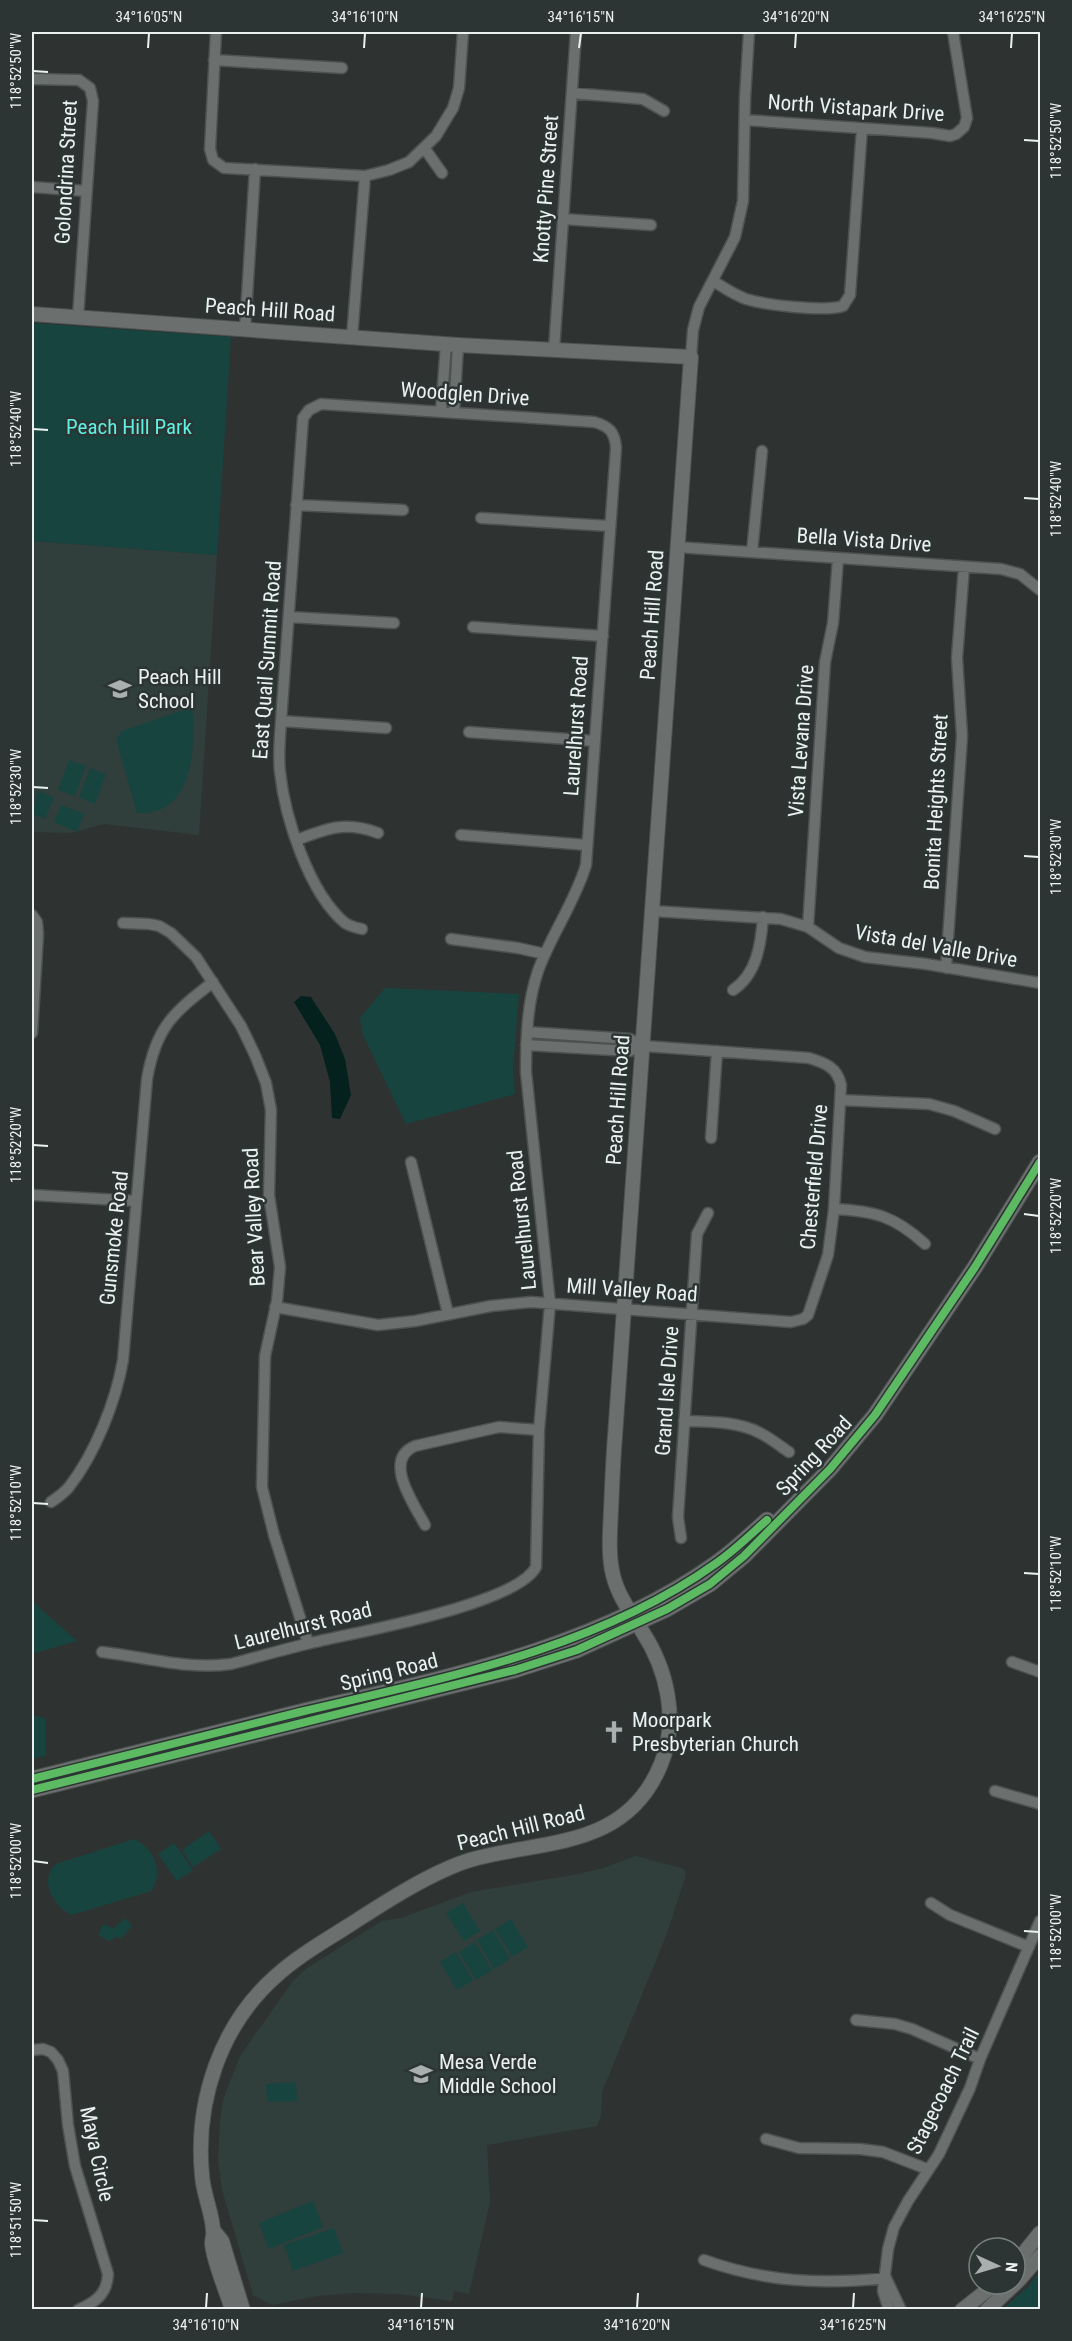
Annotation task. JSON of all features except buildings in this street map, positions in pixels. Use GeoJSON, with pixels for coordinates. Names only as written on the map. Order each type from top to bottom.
{"type":"FeatureCollection","features":[{"type":"Feature","properties":{"kind":"main road","name":"Spring Road"},"geometry":{"type":"LineString","coordinates":[[32,1790],[515,1670],[577,1650],[634,1618],[717,1563],[803,1487],[828,1461],[880,1398],[1041,1150]]}},
{"type":"Feature","properties":{"kind":"main road","name":"Spring Road"},"geometry":{"type":"LineString","coordinates":[[32,1779],[491,1665],[634,1618],[691,1596],[725,1572],[751,1549],[851,1446],[906,1371],[1041,1162]]}},
{"type":"Feature","properties":{"kind":"street"},"geometry":{"type":"LineString","coordinates":[[216,32],[210,149],[213,159],[224,168],[364,176],[409,162],[436,136],[453,108],[459,88],[463,32]]}},
{"type":"Feature","properties":{"kind":"street","name":"Knotty Pine Street"},"geometry":{"type":"LineString","coordinates":[[554,350],[576,32]]}},
{"type":"Feature","properties":{"kind":"street"},"geometry":{"type":"LineString","coordinates":[[691,357],[693,330],[699,307],[735,237],[743,201],[749,32]]}},
{"type":"Feature","properties":{"kind":"street","name":"North Vistapark Drive"},"geometry":{"type":"LineString","coordinates":[[745,120],[950,136],[962,130],[966,122],[967,109],[953,32]]}},
{"type":"Feature","properties":{"kind":"street"},"geometry":{"type":"LineString","coordinates":[[214,60],[342,68]]}},
{"type":"Feature","properties":{"kind":"street","name":"Golondrina Street"},"geometry":{"type":"LineString","coordinates":[[32,79],[79,80],[90,88],[93,101],[78,317]]}},
{"type":"Feature","properties":{"kind":"street"},"geometry":{"type":"LineString","coordinates":[[572,93],[643,99],[664,111]]}},
{"type":"Feature","properties":{"kind":"street"},"geometry":{"type":"LineString","coordinates":[[712,281],[743,298],[764,303],[829,309],[843,306],[850,296],[862,128]]}},
{"type":"Feature","properties":{"kind":"street"},"geometry":{"type":"LineString","coordinates":[[425,149],[442,173]]}},
{"type":"Feature","properties":{"kind":"street"},"geometry":{"type":"LineString","coordinates":[[245,329],[255,170]]}},
{"type":"Feature","properties":{"kind":"street"},"geometry":{"type":"LineString","coordinates":[[352,337],[364,176]]}},
{"type":"Feature","properties":{"kind":"street"},"geometry":{"type":"LineString","coordinates":[[32,187],[86,190]]}},
{"type":"Feature","properties":{"kind":"street"},"geometry":{"type":"LineString","coordinates":[[563,219],[651,225]]}},
{"type":"Feature","properties":{"kind":"street","name":"Peach Hill Road"},"geometry":{"type":"LineString","coordinates":[[32,314],[452,345],[691,357],[615,1436],[610,1558],[616,1587],[658,1659],[669,1699],[667,1744],[651,1786],[622,1815],[599,1830],[573,1840],[470,1860],[433,1876],[306,1952],[261,1990],[237,2024],[218,2059],[205,2106],[201,2155],[202,2175],[214,2231],[212,2243],[232,2310]]}},
{"type":"Feature","properties":{"kind":"street"},"geometry":{"type":"LineString","coordinates":[[441,412],[452,345]]}},
{"type":"Feature","properties":{"kind":"street"},"geometry":{"type":"LineString","coordinates":[[452,345],[454,413]]}},
{"type":"Feature","properties":{"kind":"street","name":"Woodglen Drive"},"geometry":{"type":"LineString","coordinates":[[314,406],[349,405],[594,422],[611,430]]}},
{"type":"Feature","properties":{"kind":"street","name":"East Quail Summit Road"},"geometry":{"type":"LineString","coordinates":[[314,406],[305,414],[301,432],[281,722],[280,770],[285,801],[307,869],[328,903],[346,924],[362,929]]}},
{"type":"Feature","properties":{"kind":"street","name":"Laurelhurst Road"},"geometry":{"type":"LineString","coordinates":[[102,1652],[131,1655],[162,1663],[214,1666],[268,1655],[468,1604],[501,1592],[525,1579],[533,1571],[538,1558],[539,1430],[550,1304],[526,1072],[526,1045],[533,989],[545,954],[580,884],[586,865],[616,448],[611,430]]}},
{"type":"Feature","properties":{"kind":"street"},"geometry":{"type":"LineString","coordinates":[[752,552],[762,451]]}},
{"type":"Feature","properties":{"kind":"street"},"geometry":{"type":"LineString","coordinates":[[297,505],[403,510]]}},
{"type":"Feature","properties":{"kind":"street"},"geometry":{"type":"LineString","coordinates":[[481,518],[609,526]]}},
{"type":"Feature","properties":{"kind":"street","name":"Bella Vista Drive"},"geometry":{"type":"LineString","coordinates":[[678,547],[1014,572],[1041,590]]}},
{"type":"Feature","properties":{"kind":"street","name":"Vista Levana Drive"},"geometry":{"type":"LineString","coordinates":[[808,927],[825,662],[833,623],[838,559]]}},
{"type":"Feature","properties":{"kind":"street","name":"Bonita Heights Street"},"geometry":{"type":"LineString","coordinates":[[946,968],[962,736],[957,658],[964,567]]}},
{"type":"Feature","properties":{"kind":"street"},"geometry":{"type":"LineString","coordinates":[[289,617],[394,623]]}},
{"type":"Feature","properties":{"kind":"street"},"geometry":{"type":"LineString","coordinates":[[473,627],[603,636]]}},
{"type":"Feature","properties":{"kind":"street"},"geometry":{"type":"LineString","coordinates":[[281,722],[386,728]]}},
{"type":"Feature","properties":{"kind":"street"},"geometry":{"type":"LineString","coordinates":[[469,732],[595,741]]}},
{"type":"Feature","properties":{"kind":"street"},"geometry":{"type":"LineString","coordinates":[[297,840],[335,827],[364,828],[378,833]]}},
{"type":"Feature","properties":{"kind":"street"},"geometry":{"type":"LineString","coordinates":[[460,835],[587,845]]}},
{"type":"Feature","properties":{"kind":"street","name":"Vista del Valle Drive"},"geometry":{"type":"LineString","coordinates":[[653,910],[781,919],[808,927],[838,948],[865,957],[1041,983]]}},
{"type":"Feature","properties":{"kind":"street"},"geometry":{"type":"LineString","coordinates":[[32,915],[38,934],[32,1033]]}},
{"type":"Feature","properties":{"kind":"street"},"geometry":{"type":"LineString","coordinates":[[733,990],[748,976],[754,965],[762,933],[763,917]]}},
{"type":"Feature","properties":{"kind":"street","name":"Bear Valley Road"},"geometry":{"type":"LineString","coordinates":[[123,923],[149,924],[171,933],[196,957],[241,1026],[255,1055],[269,1097],[271,1110],[269,1195],[280,1267],[265,1356],[262,1487],[273,1535],[309,1643]]}},
{"type":"Feature","properties":{"kind":"street"},"geometry":{"type":"LineString","coordinates":[[451,939],[545,954]]}},
{"type":"Feature","properties":{"kind":"street","name":"Gunsmoke Road"},"geometry":{"type":"LineString","coordinates":[[51,1502],[69,1488],[85,1461],[117,1392],[123,1360],[147,1079],[155,1044],[169,1019],[213,982]]}},
{"type":"Feature","properties":{"kind":"street"},"geometry":{"type":"LineString","coordinates":[[527,1032],[630,1039],[642,1046]]}},
{"type":"Feature","properties":{"kind":"street"},"geometry":{"type":"LineString","coordinates":[[526,1045],[630,1051],[642,1046],[717,1051],[711,1138]]}},
{"type":"Feature","properties":{"kind":"street","name":"Chesterfield Drive"},"geometry":{"type":"LineString","coordinates":[[717,1051],[809,1058],[824,1062],[834,1070],[840,1081],[834,1209],[828,1255],[808,1315]]}},
{"type":"Feature","properties":{"kind":"street"},"geometry":{"type":"LineString","coordinates":[[840,1100],[929,1104],[954,1111],[995,1129]]}},
{"type":"Feature","properties":{"kind":"street"},"geometry":{"type":"LineString","coordinates":[[411,1162],[448,1314]]}},
{"type":"Feature","properties":{"kind":"street"},"geometry":{"type":"LineString","coordinates":[[32,1194],[136,1201]]}},
{"type":"Feature","properties":{"kind":"street"},"geometry":{"type":"LineString","coordinates":[[834,1209],[884,1215],[902,1225],[925,1244]]}},
{"type":"Feature","properties":{"kind":"street","name":"Grand Isle Drive"},"geometry":{"type":"LineString","coordinates":[[681,1538],[678,1517],[697,1234],[708,1213]]}},
{"type":"Feature","properties":{"kind":"street","name":"Mill Valley Road"},"geometry":{"type":"LineString","coordinates":[[275,1307],[378,1325],[520,1302],[791,1322],[808,1315]]}},
{"type":"Feature","properties":{"kind":"street"},"geometry":{"type":"LineString","coordinates":[[684,1421],[749,1428],[789,1452]]}},
{"type":"Feature","properties":{"kind":"street"},"geometry":{"type":"LineString","coordinates":[[425,1525],[403,1481],[401,1463],[404,1452],[415,1446],[499,1427],[539,1430]]}},
{"type":"Feature","properties":{"kind":"street"},"geometry":{"type":"LineString","coordinates":[[1012,1662],[1041,1672]]}},
{"type":"Feature","properties":{"kind":"street"},"geometry":{"type":"LineString","coordinates":[[995,1791],[1041,1804]]}},
{"type":"Feature","properties":{"kind":"street"},"geometry":{"type":"LineString","coordinates":[[931,1903],[950,1915],[1029,1947]]}},
{"type":"Feature","properties":{"kind":"street","name":"Stagecoach Trail"},"geometry":{"type":"LineString","coordinates":[[889,2310],[883,2291],[888,2249],[894,2228],[927,2169],[939,2154],[970,2088],[980,2059],[1041,1921]]}},
{"type":"Feature","properties":{"kind":"street"},"geometry":{"type":"LineString","coordinates":[[856,2020],[912,2029],[980,2059]]}},
{"type":"Feature","properties":{"kind":"street","name":"Maya Circle"},"geometry":{"type":"LineString","coordinates":[[32,2050],[43,2049],[51,2052],[63,2071],[68,2125],[75,2166],[107,2268],[106,2285],[101,2296],[78,2310]]}},
{"type":"Feature","properties":{"kind":"street"},"geometry":{"type":"LineString","coordinates":[[766,2139],[799,2148],[860,2148],[883,2151],[927,2169]]}},
{"type":"Feature","properties":{"kind":"street","name":"Peach Hill Road"},"geometry":{"type":"LineString","coordinates":[[214,2231],[222,2241],[243,2310]]}},
{"type":"Feature","properties":{"kind":"street"},"geometry":{"type":"LineString","coordinates":[[1027,2250],[1041,2233]]}},
{"type":"Feature","properties":{"kind":"street"},"geometry":{"type":"LineString","coordinates":[[987,2310],[1041,2256]]}},
{"type":"Feature","properties":{"kind":"street"},"geometry":{"type":"LineString","coordinates":[[704,2260],[751,2275],[775,2279],[886,2278]]}},
{"type":"Feature","properties":{"kind":"street","name":"Stagecoach Trail"},"geometry":{"type":"LineString","coordinates":[[886,2278],[901,2310]]}},
{"type":"Feature","properties":{"kind":"street"},"geometry":{"type":"LineString","coordinates":[[962,2310],[980,2296]]}},
{"type":"Feature","properties":{"kind":"shaded area","name":"Peach Hill School"},"geometry":{"type":"Polygon","coordinates":[[[32,541],[217,555],[199,835],[104,824],[71,833],[32,832],[32,541]]]}},
{"type":"Feature","properties":{"kind":"shaded area"},"geometry":{"type":"Polygon","coordinates":[[[301,996],[311,997],[335,1034],[345,1059],[351,1095],[340,1119],[332,1118],[330,1082],[320,1045],[294,1002],[301,996]]]}},
{"type":"Feature","properties":{"kind":"shaded area","name":"Mesa Verde Middle School"},"geometry":{"type":"Polygon","coordinates":[[[636,1856],[684,1869],[686,1875],[666,1936],[602,2092],[601,2115],[597,2126],[487,2145],[490,2202],[469,2294],[454,2291],[452,2301],[398,2294],[354,2293],[317,2296],[272,2305],[253,2295],[222,2190],[218,2161],[220,2121],[223,2100],[240,2056],[293,1981],[307,1968],[382,1921],[401,1918],[471,1892],[578,1874],[636,1856]]]}},
{"type":"Feature","properties":{"kind":"green space","name":"Peach Hill Park"},"geometry":{"type":"Polygon","coordinates":[[[32,323],[231,337],[217,555],[32,541],[32,323]]]}},
{"type":"Feature","properties":{"kind":"green space"},"geometry":{"type":"Polygon","coordinates":[[[192,707],[192,751],[185,782],[169,805],[154,812],[137,813],[116,739],[122,731],[192,707]]]}},
{"type":"Feature","properties":{"kind":"green space"},"geometry":{"type":"Polygon","coordinates":[[[69,760],[86,766],[75,796],[58,790],[69,760]]]}},
{"type":"Feature","properties":{"kind":"green space"},"geometry":{"type":"Polygon","coordinates":[[[90,768],[106,774],[95,804],[79,797],[90,768]]]}},
{"type":"Feature","properties":{"kind":"green space"},"geometry":{"type":"Polygon","coordinates":[[[38,791],[54,797],[45,819],[32,814],[38,791]]]}},
{"type":"Feature","properties":{"kind":"green space"},"geometry":{"type":"Polygon","coordinates":[[[61,805],[84,814],[77,832],[54,822],[61,805]]]}},
{"type":"Feature","properties":{"kind":"green space"},"geometry":{"type":"Polygon","coordinates":[[[385,988],[519,994],[513,1068],[515,1094],[406,1124],[363,1035],[360,1018],[385,988]]]}},
{"type":"Feature","properties":{"kind":"green space"},"geometry":{"type":"Polygon","coordinates":[[[32,1601],[77,1641],[32,1654],[32,1601]]]}},
{"type":"Feature","properties":{"kind":"green space"},"geometry":{"type":"Polygon","coordinates":[[[32,1715],[45,1718],[46,1756],[32,1759],[32,1715]]]}},
{"type":"Feature","properties":{"kind":"green space"},"geometry":{"type":"Polygon","coordinates":[[[209,1831],[221,1849],[193,1867],[182,1850],[209,1831]]]}},
{"type":"Feature","properties":{"kind":"green space"},"geometry":{"type":"Polygon","coordinates":[[[134,1839],[147,1848],[155,1862],[157,1877],[151,1891],[72,1915],[54,1900],[48,1885],[48,1878],[56,1864],[134,1839]]]}},
{"type":"Feature","properties":{"kind":"green space"},"geometry":{"type":"Polygon","coordinates":[[[174,1843],[193,1870],[177,1881],[158,1854],[174,1843]]]}},
{"type":"Feature","properties":{"kind":"green space"},"geometry":{"type":"Polygon","coordinates":[[[463,1903],[480,1931],[464,1941],[446,1913],[463,1903]]]}},
{"type":"Feature","properties":{"kind":"green space"},"geometry":{"type":"Polygon","coordinates":[[[125,1918],[132,1926],[121,1939],[115,1936],[114,1939],[108,1941],[99,1935],[102,1925],[113,1929],[125,1918]]]}},
{"type":"Feature","properties":{"kind":"green space"},"geometry":{"type":"Polygon","coordinates":[[[511,1919],[528,1947],[512,1957],[495,1929],[511,1919]]]}},
{"type":"Feature","properties":{"kind":"green space"},"geometry":{"type":"Polygon","coordinates":[[[493,1930],[510,1959],[494,1969],[477,1940],[493,1930]]]}},
{"type":"Feature","properties":{"kind":"green space"},"geometry":{"type":"Polygon","coordinates":[[[475,1942],[492,1970],[476,1980],[459,1952],[475,1942]]]}},
{"type":"Feature","properties":{"kind":"green space"},"geometry":{"type":"Polygon","coordinates":[[[456,1952],[473,1980],[457,1990],[440,1962],[456,1952]]]}},
{"type":"Feature","properties":{"kind":"green space"},"geometry":{"type":"Polygon","coordinates":[[[296,2082],[297,2101],[267,2102],[266,2084],[296,2082]]]}},
{"type":"Feature","properties":{"kind":"green space"},"geometry":{"type":"Polygon","coordinates":[[[313,2201],[323,2227],[269,2249],[259,2223],[313,2201]]]}},
{"type":"Feature","properties":{"kind":"green space"},"geometry":{"type":"Polygon","coordinates":[[[334,2228],[343,2253],[293,2271],[284,2245],[334,2228]]]}},
{"type":"Feature","properties":{"kind":"green space"},"geometry":{"type":"Polygon","coordinates":[[[1040,2270],[1040,2309],[1003,2309],[1018,2296],[1027,2296],[1029,2286],[1040,2270]]]}},
{"type":"Feature","properties":{"kind":"cycle path"},"geometry":{"type":"LineString","coordinates":[[32,1790],[515,1670],[577,1650],[667,1609],[710,1584],[744,1556],[830,1469],[875,1415],[975,1267],[1040,1162]]}},
{"type":"Feature","properties":{"kind":"cycle path"},"geometry":{"type":"LineString","coordinates":[[32,1779],[407,1687],[515,1658],[620,1618],[669,1593],[722,1559],[767,1520]]}},
{"type":"Feature","properties":{"kind":"place","name":"Peach Hill School"},"geometry":{"type":"Point","coordinates":[120,689]}},
{"type":"Feature","properties":{"kind":"place","name":"Moorpark Presbyterian Church"},"geometry":{"type":"Point","coordinates":[614,1732]}},
{"type":"Feature","properties":{"kind":"place","name":"Mesa Verde Middle School"},"geometry":{"type":"Point","coordinates":[421,2074]}}]}
